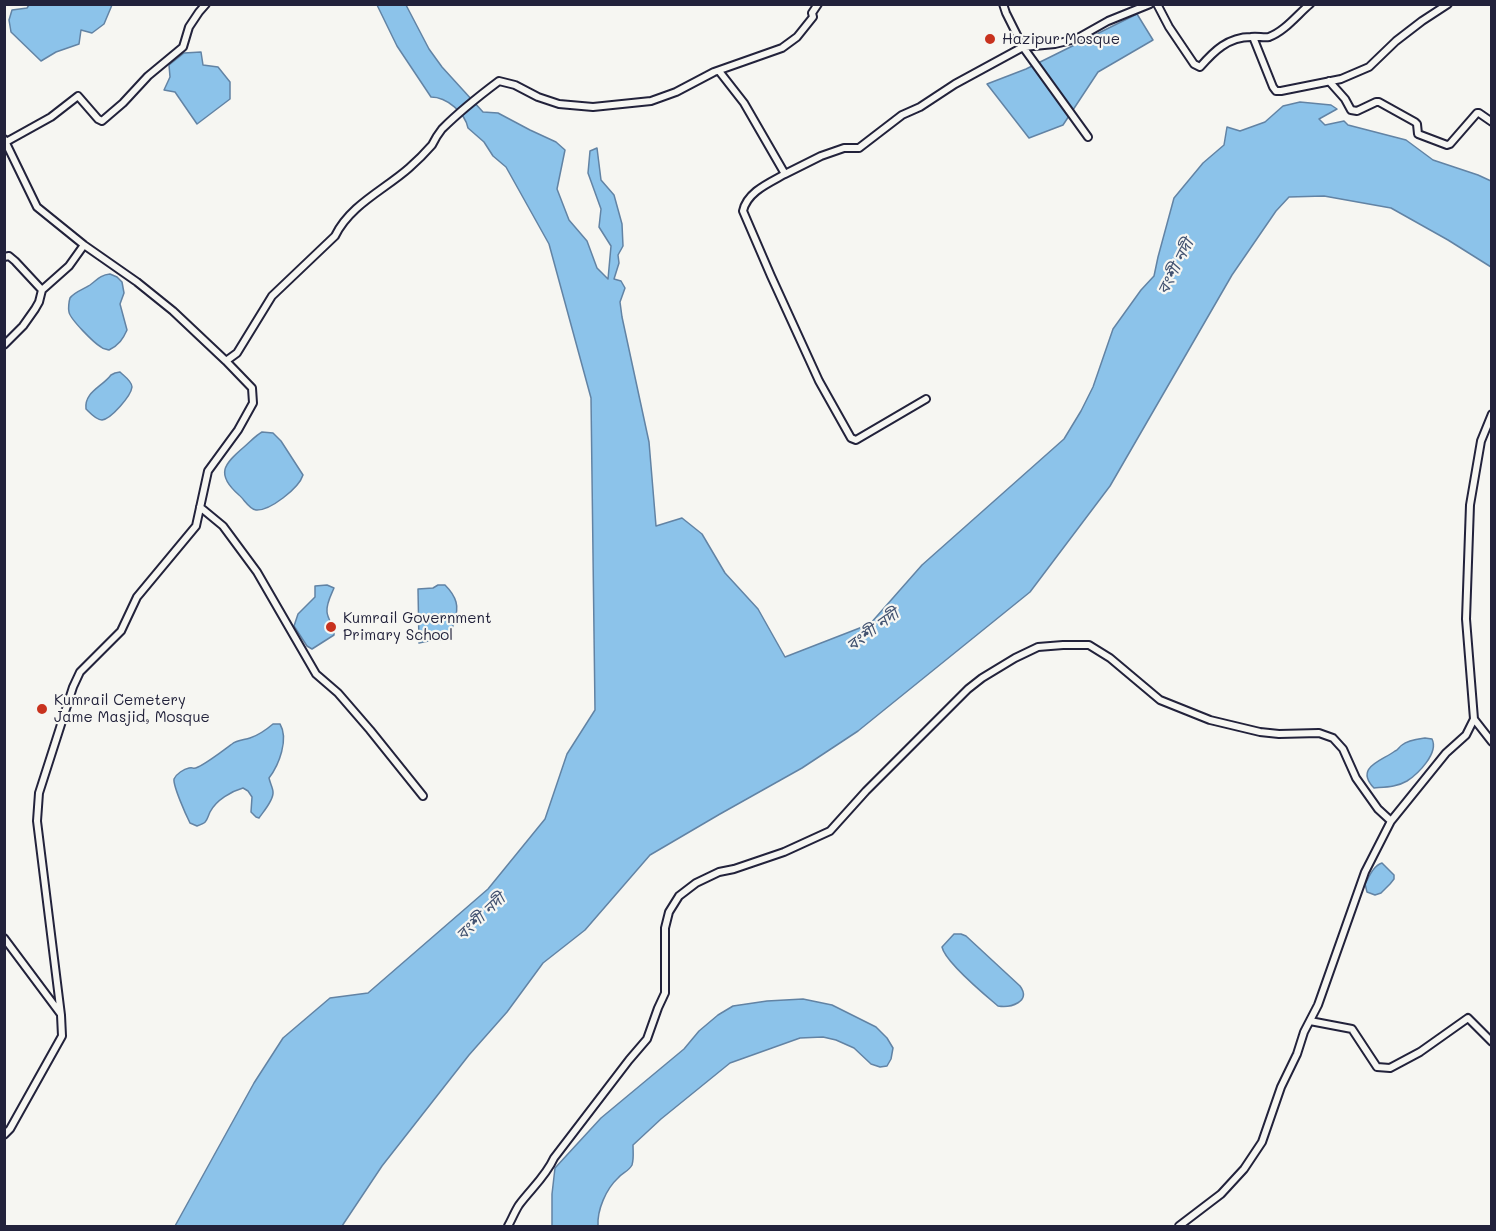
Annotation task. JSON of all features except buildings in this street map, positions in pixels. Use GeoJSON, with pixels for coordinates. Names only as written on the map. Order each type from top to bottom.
{"type":"FeatureCollection","features":[{"type":"Feature","properties":{"kind":"street"},"geometry":{"type":"LineString","coordinates":[[4,1135],[10,1129],[62,1036],[37,821],[39,793],[73,687],[80,672],[120,632],[137,597],[196,526],[208,471],[238,430],[253,403],[252,388],[174,311],[38,207],[5,141],[51,117],[78,96],[98,119],[102,121],[106,119],[148,76],[183,47],[189,27],[206,4]]}},
{"type":"Feature","properties":{"kind":"street"},"geometry":{"type":"LineString","coordinates":[[226,361],[237,353],[272,296],[334,236],[339,227],[356,209],[408,169],[450,122],[472,101],[499,81],[515,85],[538,97],[559,104],[593,107],[660,98],[719,71],[782,48],[796,37],[813,17],[812,13],[818,4]]}},
{"type":"Feature","properties":{"kind":"street"},"geometry":{"type":"LineString","coordinates":[[1003,4],[1023,46],[1088,137]]}},
{"type":"Feature","properties":{"kind":"street"},"geometry":{"type":"LineString","coordinates":[[926,399],[856,440],[851,438],[819,381],[771,276],[743,211],[745,203],[753,194],[785,174],[821,156],[844,148],[859,148],[902,115],[920,107],[955,84],[1023,46],[1055,44],[1076,39],[1108,21],[1150,4]]}},
{"type":"Feature","properties":{"kind":"street"},"geometry":{"type":"LineString","coordinates":[[1157,4],[1169,27],[1200,67],[1213,51],[1235,39],[1268,37],[1282,30],[1310,4]]}},
{"type":"Feature","properties":{"kind":"street"},"geometry":{"type":"LineString","coordinates":[[1253,37],[1273,87],[1281,91],[1341,79],[1369,67],[1396,40],[1448,4]]}},
{"type":"Feature","properties":{"kind":"street"},"geometry":{"type":"LineString","coordinates":[[719,71],[744,103],[785,174]]}},
{"type":"Feature","properties":{"kind":"street"},"geometry":{"type":"LineString","coordinates":[[1329,81],[1353,112],[1379,102],[1415,122],[1418,126],[1418,134],[1447,146],[1477,113],[1491,122]]}},
{"type":"Feature","properties":{"kind":"street"},"geometry":{"type":"LineString","coordinates":[[4,345],[23,326],[35,309],[42,290],[69,266],[84,244]]}},
{"type":"Feature","properties":{"kind":"street"},"geometry":{"type":"LineString","coordinates":[[4,257],[9,256],[15,261],[42,290]]}},
{"type":"Feature","properties":{"kind":"street"},"geometry":{"type":"LineString","coordinates":[[1179,1227],[1221,1194],[1244,1169],[1262,1142],[1281,1087],[1318,1005],[1365,872],[1391,820],[1446,753],[1466,735],[1474,718],[1466,619],[1470,505],[1481,441],[1491,414]]}},
{"type":"Feature","properties":{"kind":"street"},"geometry":{"type":"LineString","coordinates":[[200,507],[223,526],[256,572],[316,674],[338,693],[423,796]]}},
{"type":"Feature","properties":{"kind":"street"},"geometry":{"type":"LineString","coordinates":[[508,1227],[518,1207],[646,1039],[665,993],[665,928],[669,912],[679,896],[719,872],[784,852],[830,831],[866,790],[969,689],[982,678],[1038,647],[1089,645],[1110,658],[1160,700],[1210,720],[1260,732],[1319,733],[1333,738],[1343,749],[1356,777],[1378,809],[1391,820]]}},
{"type":"Feature","properties":{"kind":"street"},"geometry":{"type":"LineString","coordinates":[[1474,718],[1491,742]]}},
{"type":"Feature","properties":{"kind":"street"},"geometry":{"type":"LineString","coordinates":[[4,938],[61,1015]]}},
{"type":"Feature","properties":{"kind":"street"},"geometry":{"type":"LineString","coordinates":[[1310,1021],[1352,1029],[1377,1067],[1390,1068],[1420,1053],[1468,1018],[1491,1042]]}},
{"type":"Feature","properties":{"kind":"water"},"geometry":{"type":"Polygon","coordinates":[[[29,4],[112,5],[104,24],[92,33],[81,30],[79,44],[56,52],[41,61],[11,32],[9,20],[12,10],[27,8],[29,4]]]}},
{"type":"Feature","properties":{"kind":"water","name":"বংশী নদী"},"geometry":{"type":"Polygon","coordinates":[[[377,5],[406,5],[429,49],[442,67],[483,112],[498,113],[556,142],[565,150],[557,189],[569,220],[587,241],[597,268],[608,279],[611,246],[599,227],[601,209],[588,173],[590,151],[597,148],[601,180],[614,195],[622,224],[623,246],[618,255],[619,263],[614,279],[621,281],[625,288],[620,302],[649,442],[656,526],[682,518],[702,534],[725,573],[758,609],[785,657],[870,624],[922,565],[1064,439],[1093,387],[1113,329],[1154,276],[1174,198],[1203,163],[1224,145],[1227,127],[1240,131],[1265,122],[1283,106],[1300,102],[1331,105],[1337,109],[1319,119],[1325,125],[1344,121],[1348,125],[1406,140],[1433,160],[1491,181],[1491,267],[1391,208],[1324,196],[1289,197],[1276,211],[1232,275],[1110,486],[1030,592],[858,731],[802,768],[650,855],[585,930],[543,963],[507,1012],[469,1055],[382,1166],[342,1226],[175,1226],[254,1083],[283,1038],[330,998],[368,993],[488,889],[545,819],[567,754],[595,710],[591,398],[549,244],[506,167],[468,128],[463,117],[454,107],[443,100],[431,97],[397,46],[377,5]]]}},
{"type":"Feature","properties":{"kind":"water"},"geometry":{"type":"Polygon","coordinates":[[[1137,14],[1153,40],[1098,72],[1063,125],[1029,138],[987,84],[1026,69],[1137,14]]]}},
{"type":"Feature","properties":{"kind":"water"},"geometry":{"type":"Polygon","coordinates":[[[201,52],[203,65],[218,67],[230,82],[230,99],[197,124],[175,92],[164,90],[170,77],[169,65],[184,53],[201,52]]]}},
{"type":"Feature","properties":{"kind":"water"},"geometry":{"type":"Polygon","coordinates":[[[110,274],[122,282],[124,293],[120,304],[127,330],[120,342],[109,350],[98,345],[83,331],[70,315],[69,307],[70,298],[74,294],[110,274]]]}},
{"type":"Feature","properties":{"kind":"water"},"geometry":{"type":"Polygon","coordinates":[[[120,372],[131,383],[131,391],[110,416],[102,420],[98,419],[86,409],[88,398],[111,375],[120,372]]]}},
{"type":"Feature","properties":{"kind":"water"},"geometry":{"type":"Polygon","coordinates":[[[262,432],[273,433],[281,441],[303,475],[296,486],[283,498],[269,507],[256,510],[232,488],[227,481],[225,470],[231,459],[262,432]]]}},
{"type":"Feature","properties":{"kind":"water"},"geometry":{"type":"Polygon","coordinates":[[[327,585],[334,588],[327,609],[334,635],[312,649],[307,646],[294,626],[298,614],[315,597],[315,586],[327,585]]]}},
{"type":"Feature","properties":{"kind":"water"},"geometry":{"type":"Polygon","coordinates":[[[445,585],[454,597],[457,611],[454,622],[445,640],[419,643],[418,589],[433,588],[445,585]]]}},
{"type":"Feature","properties":{"kind":"water"},"geometry":{"type":"Polygon","coordinates":[[[273,724],[280,724],[283,730],[283,744],[279,759],[269,778],[273,790],[272,799],[259,818],[251,812],[252,797],[243,788],[220,800],[203,823],[197,826],[190,823],[176,788],[174,779],[176,775],[202,765],[234,743],[250,738],[273,724]]]}},
{"type":"Feature","properties":{"kind":"water"},"geometry":{"type":"Polygon","coordinates":[[[1425,738],[1432,739],[1433,750],[1417,773],[1399,784],[1374,788],[1367,775],[1372,765],[1396,751],[1404,743],[1425,738]]]}},
{"type":"Feature","properties":{"kind":"water"},"geometry":{"type":"Polygon","coordinates":[[[1382,863],[1394,875],[1394,879],[1381,893],[1375,895],[1367,892],[1365,884],[1374,869],[1382,863]]]}},
{"type":"Feature","properties":{"kind":"water"},"geometry":{"type":"Polygon","coordinates":[[[954,934],[966,936],[1020,986],[1023,996],[1018,1003],[998,1006],[950,961],[942,947],[954,934]]]}},
{"type":"Feature","properties":{"kind":"water"},"geometry":{"type":"Polygon","coordinates":[[[803,999],[832,1005],[876,1027],[893,1048],[887,1066],[880,1067],[871,1064],[854,1048],[823,1037],[800,1038],[730,1063],[633,1145],[632,1165],[606,1194],[599,1213],[598,1226],[552,1226],[555,1168],[601,1118],[684,1049],[699,1031],[733,1006],[803,999]]]}},
{"type":"Feature","properties":{"kind":"place","name":"Hazipur Mosque"},"geometry":{"type":"Point","coordinates":[990,39]}},
{"type":"Feature","properties":{"kind":"place","name":"Kumrail Government Primary School"},"geometry":{"type":"Point","coordinates":[331,627]}},
{"type":"Feature","properties":{"kind":"place","name":"Kumrail Cemetery Jame Masjid, Mosque"},"geometry":{"type":"Point","coordinates":[42,709]}}]}
